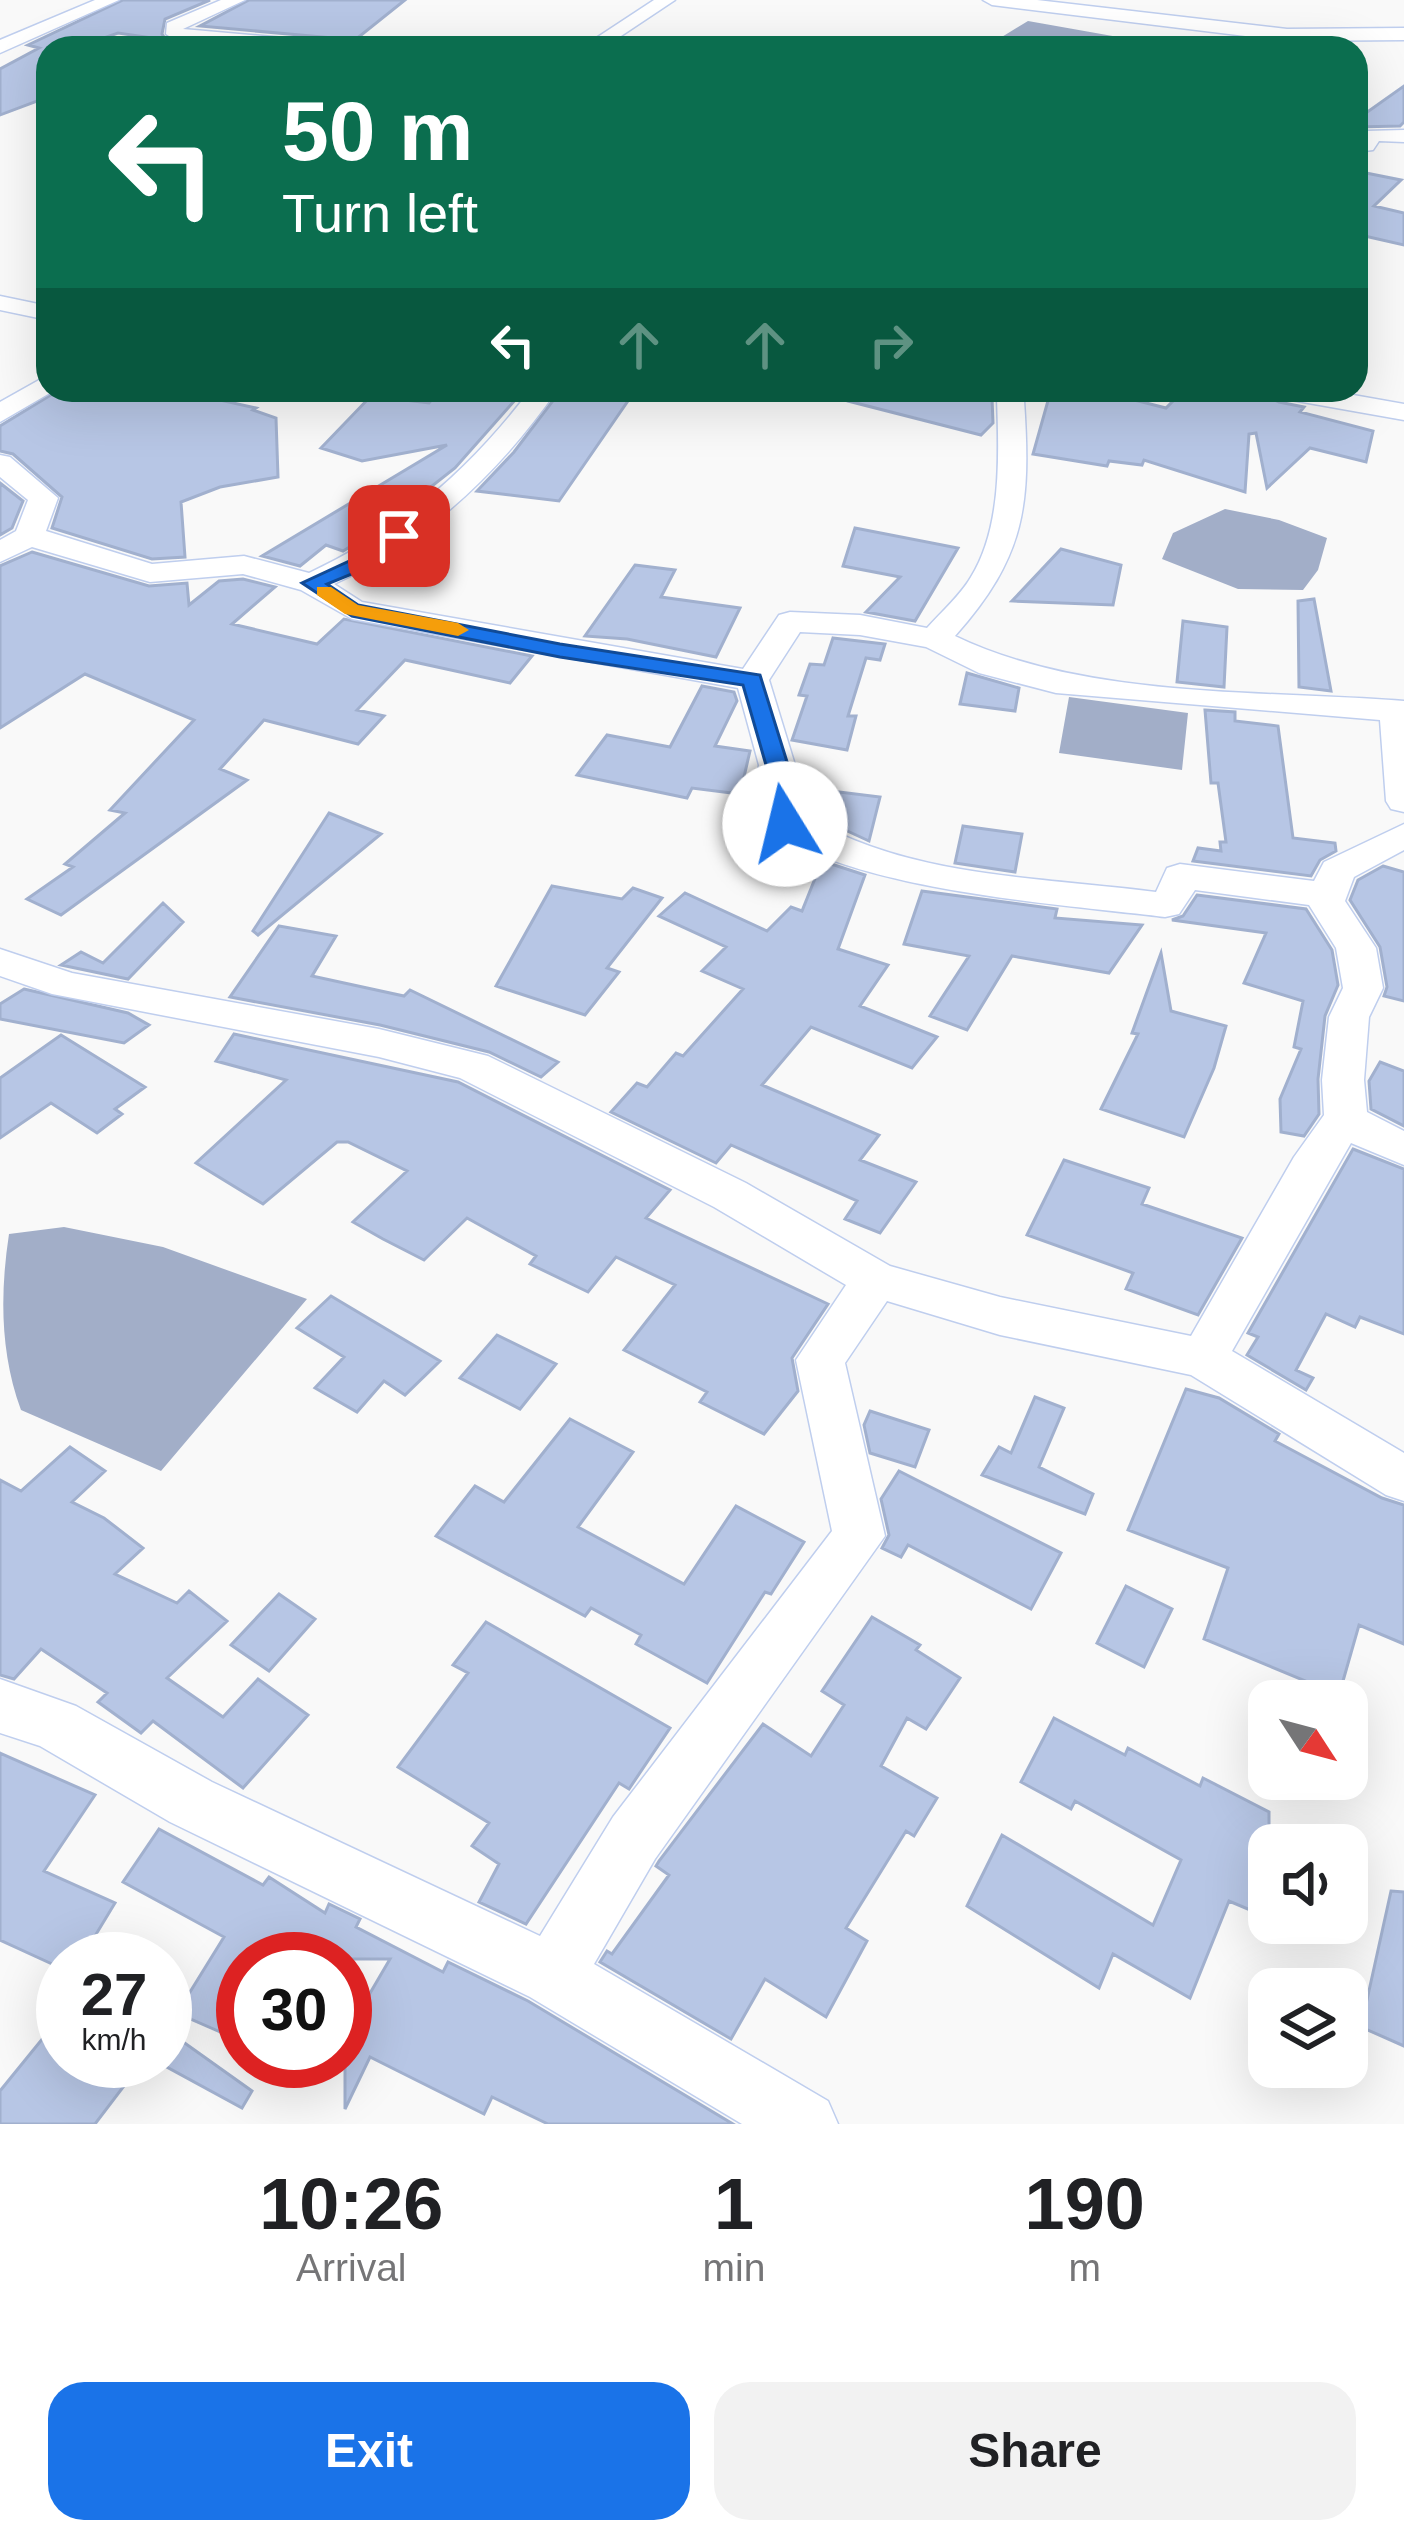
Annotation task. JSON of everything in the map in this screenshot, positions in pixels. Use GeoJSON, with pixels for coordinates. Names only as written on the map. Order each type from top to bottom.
{"type":"FeatureCollection","features":[{"type":"Feature","properties":{"kind":"street"},"geometry":{"type":"LineString","coordinates":[[0,47],[110,0]]}},
{"type":"Feature","properties":{"kind":"street"},"geometry":{"type":"LineString","coordinates":[[198,36],[176,34],[173,28],[236,0]]}},
{"type":"Feature","properties":{"kind":"street"},"geometry":{"type":"LineString","coordinates":[[609,36],[666,0]]}},
{"type":"Feature","properties":{"kind":"street"},"geometry":{"type":"LineString","coordinates":[[992,0],[1287,35],[1404,34]]}},
{"type":"Feature","properties":{"kind":"street"},"geometry":{"type":"LineString","coordinates":[[1368,141],[1373,135],[1404,136]]}},
{"type":"Feature","properties":{"kind":"street"},"geometry":{"type":"LineString","coordinates":[[0,303],[36,310]]}},
{"type":"Feature","properties":{"kind":"street"},"geometry":{"type":"LineString","coordinates":[[0,414],[36,391]]}},
{"type":"Feature","properties":{"kind":"street"},"geometry":{"type":"LineString","coordinates":[[312,583],[367,560],[463,488],[534,402]]}},
{"type":"Feature","properties":{"kind":"street"},"geometry":{"type":"LineString","coordinates":[[935,639],[989,572],[1003,520],[1014,441],[1010,402]]}},
{"type":"Feature","properties":{"kind":"street"},"geometry":{"type":"LineString","coordinates":[[1348,402],[1404,412]]}},
{"type":"Feature","properties":{"kind":"street"},"geometry":{"type":"LineString","coordinates":[[0,464],[43,498],[14,544],[150,573],[244,565],[312,583],[352,610],[752,680]]}},
{"type":"Feature","properties":{"kind":"street"},"geometry":{"type":"LineString","coordinates":[[1328,895],[1180,876],[1175,894],[1165,904],[1028,892],[819,844],[771,810],[777,765],[752,680],[790,622],[860,625],[935,639],[991,666],[1056,683],[1294,706],[1400,710],[1404,802]]}},
{"type":"Feature","properties":{"kind":"street"},"geometry":{"type":"LineString","coordinates":[[1203,1358],[1310,1169],[1346,1118],[1343,1080],[1349,1018],[1363,988],[1356,947],[1326,901],[1337,870],[1404,835]]}},
{"type":"Feature","properties":{"kind":"street"},"geometry":{"type":"LineString","coordinates":[[0,962],[66,985],[379,1043],[473,1066],[730,1196],[876,1280],[1000,1316],[1203,1358],[1404,1479]]}},
{"type":"Feature","properties":{"kind":"street"},"geometry":{"type":"LineString","coordinates":[[1346,1118],[1355,1127],[1404,1149]]}},
{"type":"Feature","properties":{"kind":"street"},"geometry":{"type":"LineString","coordinates":[[552,1975],[634,1838],[859,1536],[820,1360],[876,1280]]}},
{"type":"Feature","properties":{"kind":"street"},"geometry":{"type":"LineString","coordinates":[[0,1706],[56,1725],[191,1802],[552,1975],[805,2124]]}},
{"type":"Feature","properties":{"kind":"water"},"geometry":{"type":"Polygon","coordinates":[[[1028,21],[1113,36],[1003,36],[1028,21]]]}},
{"type":"Feature","properties":{"kind":"water"},"geometry":{"type":"Polygon","coordinates":[[[1225,509],[1279,520],[1327,538],[1318,570],[1303,590],[1238,589],[1162,559],[1173,533],[1225,509]]]}},
{"type":"Feature","properties":{"kind":"water"},"geometry":{"type":"Polygon","coordinates":[[[1069,697],[1188,713],[1182,770],[1059,753],[1069,697]]]}},
{"type":"Feature","properties":{"kind":"water"},"geometry":{"type":"Polygon","coordinates":[[[64,1227],[163,1247],[307,1299],[161,1471],[21,1410],[4,1323],[9,1234],[64,1227]]]}},
{"type":"Feature","properties":{"kind":"building"},"geometry":{"type":"Polygon","coordinates":[[[123,0],[210,0],[165,19],[163,36],[47,36],[123,0]]]}},
{"type":"Feature","properties":{"kind":"building"},"geometry":{"type":"Polygon","coordinates":[[[249,0],[405,0],[360,36],[200,26],[249,0]]]}},
{"type":"Feature","properties":{"kind":"building"},"geometry":{"type":"Polygon","coordinates":[[[36,50],[36,102],[0,115],[0,69],[36,50]]]}},
{"type":"Feature","properties":{"kind":"building"},"geometry":{"type":"Polygon","coordinates":[[[1404,86],[1400,126],[1368,127],[1368,112],[1404,86]]]}},
{"type":"Feature","properties":{"kind":"building"},"geometry":{"type":"Polygon","coordinates":[[[1368,173],[1401,180],[1374,206],[1404,213],[1404,245],[1368,237],[1368,173]]]}},
{"type":"Feature","properties":{"kind":"building"},"geometry":{"type":"Polygon","coordinates":[[[39,402],[229,402],[276,418],[278,477],[220,487],[181,502],[185,557],[152,559],[52,528],[62,497],[13,454],[0,451],[0,426],[39,402]]]}},
{"type":"Feature","properties":{"kind":"building"},"geometry":{"type":"Polygon","coordinates":[[[365,402],[513,402],[455,468],[371,534],[343,551],[326,545],[300,566],[262,556],[447,445],[362,461],[321,448],[365,402]]]}},
{"type":"Feature","properties":{"kind":"building"},"geometry":{"type":"Polygon","coordinates":[[[552,402],[627,402],[559,501],[477,491],[552,402]]]}},
{"type":"Feature","properties":{"kind":"building"},"geometry":{"type":"Polygon","coordinates":[[[852,402],[992,402],[993,423],[981,435],[852,402]]]}},
{"type":"Feature","properties":{"kind":"building"},"geometry":{"type":"Polygon","coordinates":[[[1048,402],[1142,402],[1166,408],[1172,402],[1279,402],[1373,431],[1366,462],[1310,448],[1267,488],[1256,433],[1249,434],[1245,492],[1144,460],[1142,465],[1109,461],[1107,466],[1033,454],[1048,402]]]}},
{"type":"Feature","properties":{"kind":"building"},"geometry":{"type":"Polygon","coordinates":[[[0,483],[23,501],[12,528],[0,535],[0,483]]]}},
{"type":"Feature","properties":{"kind":"building"},"geometry":{"type":"Polygon","coordinates":[[[855,528],[958,548],[915,621],[866,612],[900,577],[843,566],[855,528]]]}},
{"type":"Feature","properties":{"kind":"building"},"geometry":{"type":"Polygon","coordinates":[[[1061,549],[1121,565],[1113,605],[1012,601],[1061,549]]]}},
{"type":"Feature","properties":{"kind":"building"},"geometry":{"type":"Polygon","coordinates":[[[32,552],[149,586],[187,583],[189,605],[219,581],[243,579],[275,587],[232,624],[317,644],[344,619],[532,656],[510,683],[405,660],[357,710],[384,716],[358,744],[264,720],[220,769],[247,780],[61,915],[27,899],[73,867],[65,864],[125,813],[110,810],[194,720],[85,674],[0,728],[0,566],[32,552]]]}},
{"type":"Feature","properties":{"kind":"building"},"geometry":{"type":"Polygon","coordinates":[[[635,565],[675,570],[661,597],[740,608],[716,657],[627,639],[585,636],[635,565]]]}},
{"type":"Feature","properties":{"kind":"building"},"geometry":{"type":"Polygon","coordinates":[[[1314,599],[1331,691],[1299,687],[1298,601],[1314,599]]]}},
{"type":"Feature","properties":{"kind":"building"},"geometry":{"type":"Polygon","coordinates":[[[1183,621],[1227,627],[1224,687],[1177,682],[1183,621]]]}},
{"type":"Feature","properties":{"kind":"building"},"geometry":{"type":"Polygon","coordinates":[[[833,638],[885,644],[880,660],[866,658],[848,716],[856,716],[847,750],[792,740],[807,696],[799,695],[810,664],[824,665],[833,638]]]}},
{"type":"Feature","properties":{"kind":"building"},"geometry":{"type":"Polygon","coordinates":[[[967,673],[1019,688],[1015,711],[960,704],[967,673]]]}},
{"type":"Feature","properties":{"kind":"building"},"geometry":{"type":"Polygon","coordinates":[[[702,686],[734,692],[737,701],[715,746],[750,751],[740,794],[692,788],[687,798],[577,775],[607,735],[670,747],[702,686]]]}},
{"type":"Feature","properties":{"kind":"building"},"geometry":{"type":"Polygon","coordinates":[[[1205,710],[1235,712],[1235,721],[1278,726],[1293,838],[1335,843],[1336,851],[1320,860],[1311,876],[1193,861],[1198,848],[1221,851],[1220,842],[1226,842],[1218,783],[1211,783],[1205,710]]]}},
{"type":"Feature","properties":{"kind":"building"},"geometry":{"type":"Polygon","coordinates":[[[823,790],[880,797],[869,841],[815,816],[823,790]]]}},
{"type":"Feature","properties":{"kind":"building"},"geometry":{"type":"Polygon","coordinates":[[[329,813],[381,834],[258,935],[253,931],[329,813]]]}},
{"type":"Feature","properties":{"kind":"building"},"geometry":{"type":"Polygon","coordinates":[[[963,826],[1022,834],[1015,872],[955,863],[963,826]]]}},
{"type":"Feature","properties":{"kind":"building"},"geometry":{"type":"Polygon","coordinates":[[[822,861],[865,875],[838,949],[888,965],[860,1006],[937,1037],[912,1068],[811,1027],[762,1085],[879,1135],[860,1160],[916,1182],[880,1233],[845,1219],[857,1201],[731,1145],[716,1163],[611,1112],[637,1083],[647,1087],[676,1053],[683,1056],[743,989],[702,971],[726,947],[659,916],[685,893],[767,931],[791,907],[802,911],[822,861]]]}},
{"type":"Feature","properties":{"kind":"building"},"geometry":{"type":"Polygon","coordinates":[[[1383,866],[1404,872],[1404,1001],[1384,996],[1387,987],[1380,947],[1350,900],[1358,880],[1383,866]]]}},
{"type":"Feature","properties":{"kind":"building"},"geometry":{"type":"Polygon","coordinates":[[[552,886],[622,899],[633,888],[662,898],[607,968],[619,972],[585,1015],[496,986],[552,886]]]}},
{"type":"Feature","properties":{"kind":"building"},"geometry":{"type":"Polygon","coordinates":[[[922,891],[1057,909],[1055,918],[1142,925],[1109,973],[1012,956],[967,1030],[930,1016],[969,956],[904,944],[922,891]]]}},
{"type":"Feature","properties":{"kind":"building"},"geometry":{"type":"Polygon","coordinates":[[[1197,895],[1306,909],[1332,950],[1338,985],[1325,1016],[1319,1114],[1304,1136],[1281,1132],[1280,1099],[1301,1049],[1294,1047],[1303,1001],[1244,983],[1266,933],[1172,920],[1183,916],[1197,895]]]}},
{"type":"Feature","properties":{"kind":"building"},"geometry":{"type":"Polygon","coordinates":[[[163,903],[183,922],[128,979],[61,965],[81,952],[103,963],[163,903]]]}},
{"type":"Feature","properties":{"kind":"building"},"geometry":{"type":"Polygon","coordinates":[[[279,926],[336,936],[312,976],[404,996],[410,990],[558,1062],[541,1077],[489,1052],[380,1025],[230,997],[279,926]]]}},
{"type":"Feature","properties":{"kind":"building"},"geometry":{"type":"Polygon","coordinates":[[[1161,953],[1171,1011],[1226,1026],[1214,1068],[1184,1137],[1101,1109],[1138,1034],[1132,1033],[1161,953]]]}},
{"type":"Feature","properties":{"kind":"building"},"geometry":{"type":"Polygon","coordinates":[[[24,989],[128,1013],[149,1025],[124,1043],[0,1019],[0,1004],[24,989]]]}},
{"type":"Feature","properties":{"kind":"building"},"geometry":{"type":"Polygon","coordinates":[[[234,1034],[458,1082],[670,1190],[646,1218],[828,1304],[792,1358],[798,1391],[764,1434],[700,1402],[707,1392],[624,1350],[675,1285],[616,1257],[588,1292],[530,1264],[536,1256],[467,1218],[424,1260],[383,1239],[353,1222],[407,1171],[348,1142],[337,1142],[263,1204],[196,1163],[286,1080],[216,1061],[234,1034]]]}},
{"type":"Feature","properties":{"kind":"building"},"geometry":{"type":"Polygon","coordinates":[[[61,1035],[145,1087],[115,1109],[122,1114],[97,1133],[51,1103],[0,1138],[0,1078],[61,1035]]]}},
{"type":"Feature","properties":{"kind":"building"},"geometry":{"type":"Polygon","coordinates":[[[1380,1062],[1404,1071],[1404,1126],[1371,1109],[1369,1081],[1380,1062]]]}},
{"type":"Feature","properties":{"kind":"building"},"geometry":{"type":"Polygon","coordinates":[[[1353,1149],[1404,1169],[1404,1334],[1360,1317],[1355,1327],[1326,1314],[1296,1370],[1313,1378],[1306,1390],[1247,1355],[1258,1337],[1248,1333],[1353,1149]]]}},
{"type":"Feature","properties":{"kind":"building"},"geometry":{"type":"Polygon","coordinates":[[[1064,1160],[1149,1188],[1142,1204],[1242,1238],[1198,1315],[1126,1289],[1133,1273],[1027,1235],[1064,1160]]]}},
{"type":"Feature","properties":{"kind":"building"},"geometry":{"type":"Polygon","coordinates":[[[331,1296],[440,1361],[405,1395],[384,1381],[357,1412],[315,1388],[344,1357],[297,1328],[331,1296]]]}},
{"type":"Feature","properties":{"kind":"building"},"geometry":{"type":"Polygon","coordinates":[[[497,1335],[556,1364],[520,1409],[460,1378],[497,1335]]]}},
{"type":"Feature","properties":{"kind":"building"},"geometry":{"type":"Polygon","coordinates":[[[1186,1389],[1219,1398],[1279,1434],[1275,1441],[1404,1505],[1404,1644],[1359,1625],[1343,1680],[1303,1680],[1204,1639],[1228,1568],[1128,1530],[1186,1389]]]}},
{"type":"Feature","properties":{"kind":"building"},"geometry":{"type":"Polygon","coordinates":[[[1035,1397],[1064,1408],[1039,1467],[1093,1494],[1085,1514],[982,1475],[999,1447],[1011,1453],[1035,1397]]]}},
{"type":"Feature","properties":{"kind":"building"},"geometry":{"type":"Polygon","coordinates":[[[870,1411],[929,1430],[915,1467],[870,1453],[864,1425],[870,1411]]]}},
{"type":"Feature","properties":{"kind":"building"},"geometry":{"type":"Polygon","coordinates":[[[570,1419],[633,1452],[578,1527],[684,1584],[736,1506],[804,1542],[771,1594],[765,1592],[707,1683],[636,1644],[641,1635],[591,1608],[585,1616],[436,1536],[475,1486],[504,1502],[570,1419]]]}},
{"type":"Feature","properties":{"kind":"building"},"geometry":{"type":"Polygon","coordinates":[[[70,1447],[105,1471],[72,1502],[104,1518],[143,1548],[115,1574],[177,1603],[189,1591],[227,1621],[167,1678],[223,1717],[258,1679],[308,1715],[243,1788],[153,1721],[141,1733],[98,1702],[107,1693],[41,1649],[14,1679],[0,1675],[0,1480],[21,1491],[70,1447]]]}},
{"type":"Feature","properties":{"kind":"building"},"geometry":{"type":"Polygon","coordinates":[[[899,1471],[1061,1553],[1031,1609],[908,1545],[901,1557],[882,1548],[889,1535],[881,1499],[899,1471]]]}},
{"type":"Feature","properties":{"kind":"building"},"geometry":{"type":"Polygon","coordinates":[[[1126,1586],[1172,1609],[1144,1667],[1097,1643],[1126,1586]]]}},
{"type":"Feature","properties":{"kind":"building"},"geometry":{"type":"Polygon","coordinates":[[[279,1594],[315,1619],[269,1671],[231,1645],[279,1594]]]}},
{"type":"Feature","properties":{"kind":"building"},"geometry":{"type":"Polygon","coordinates":[[[872,1617],[920,1645],[916,1650],[960,1678],[926,1729],[907,1718],[881,1766],[937,1798],[914,1836],[906,1831],[846,1928],[867,1941],[826,2017],[765,1979],[731,2039],[600,1962],[607,1951],[612,1954],[669,1875],[656,1866],[659,1861],[763,1724],[811,1756],[844,1705],[822,1691],[872,1617]]]}},
{"type":"Feature","properties":{"kind":"building"},"geometry":{"type":"Polygon","coordinates":[[[486,1622],[670,1728],[629,1789],[619,1783],[526,1924],[479,1902],[499,1864],[472,1846],[489,1823],[398,1767],[468,1673],[453,1665],[486,1622]]]}},
{"type":"Feature","properties":{"kind":"building"},"geometry":{"type":"Polygon","coordinates":[[[1054,1718],[1125,1755],[1128,1748],[1200,1786],[1203,1778],[1269,1812],[1269,1824],[1248,1824],[1248,1909],[1229,1901],[1190,1998],[1113,1954],[1099,1988],[967,1906],[1002,1835],[1153,1925],[1181,1860],[1075,1801],[1071,1809],[1021,1782],[1054,1718]]]}},
{"type":"Feature","properties":{"kind":"building"},"geometry":{"type":"Polygon","coordinates":[[[0,1753],[95,1795],[44,1871],[115,1903],[97,1932],[36,1932],[36,1957],[0,1940],[0,1753]]]}},
{"type":"Feature","properties":{"kind":"building"},"geometry":{"type":"Polygon","coordinates":[[[159,1829],[263,1885],[269,1877],[325,1913],[329,1904],[360,1919],[356,1927],[366,1932],[216,1933],[123,1882],[159,1829]]]}},
{"type":"Feature","properties":{"kind":"building"},"geometry":{"type":"Polygon","coordinates":[[[1391,1891],[1404,1892],[1404,2046],[1368,2030],[1368,1995],[1391,1891]]]}},
{"type":"Feature","properties":{"kind":"building"},"geometry":{"type":"Polygon","coordinates":[[[372,1935],[443,1972],[448,1962],[528,2001],[733,2124],[548,2124],[492,2097],[484,2114],[372,2058],[372,1990],[390,1959],[372,1959],[372,1935]]]}},
{"type":"Feature","properties":{"kind":"building"},"geometry":{"type":"Polygon","coordinates":[[[216,1950],[216,2030],[192,2020],[192,1989],[216,1950]]]}},
{"type":"Feature","properties":{"kind":"building"},"geometry":{"type":"Polygon","coordinates":[[[36,2047],[36,2088],[122,2088],[95,2124],[0,2124],[0,2091],[36,2047]]]}},
{"type":"Feature","properties":{"kind":"building"},"geometry":{"type":"Polygon","coordinates":[[[192,2048],[216,2065],[216,2088],[252,2091],[242,2108],[192,2081],[192,2048]]]}},
{"type":"Feature","properties":{"kind":"building"},"geometry":{"type":"Polygon","coordinates":[[[345,2088],[355,2088],[345,2109],[345,2088]]]}},
{"type":"Feature","properties":{"kind":"slow traffic"},"geometry":{"type":"LineString","coordinates":[[324,591],[352,610],[458,630]]}},
{"type":"Feature","properties":{"kind":"route"},"geometry":{"type":"LineString","coordinates":[[399,536],[367,560],[312,583],[352,610],[752,680],[777,765],[771,810],[785,824]]}}]}
